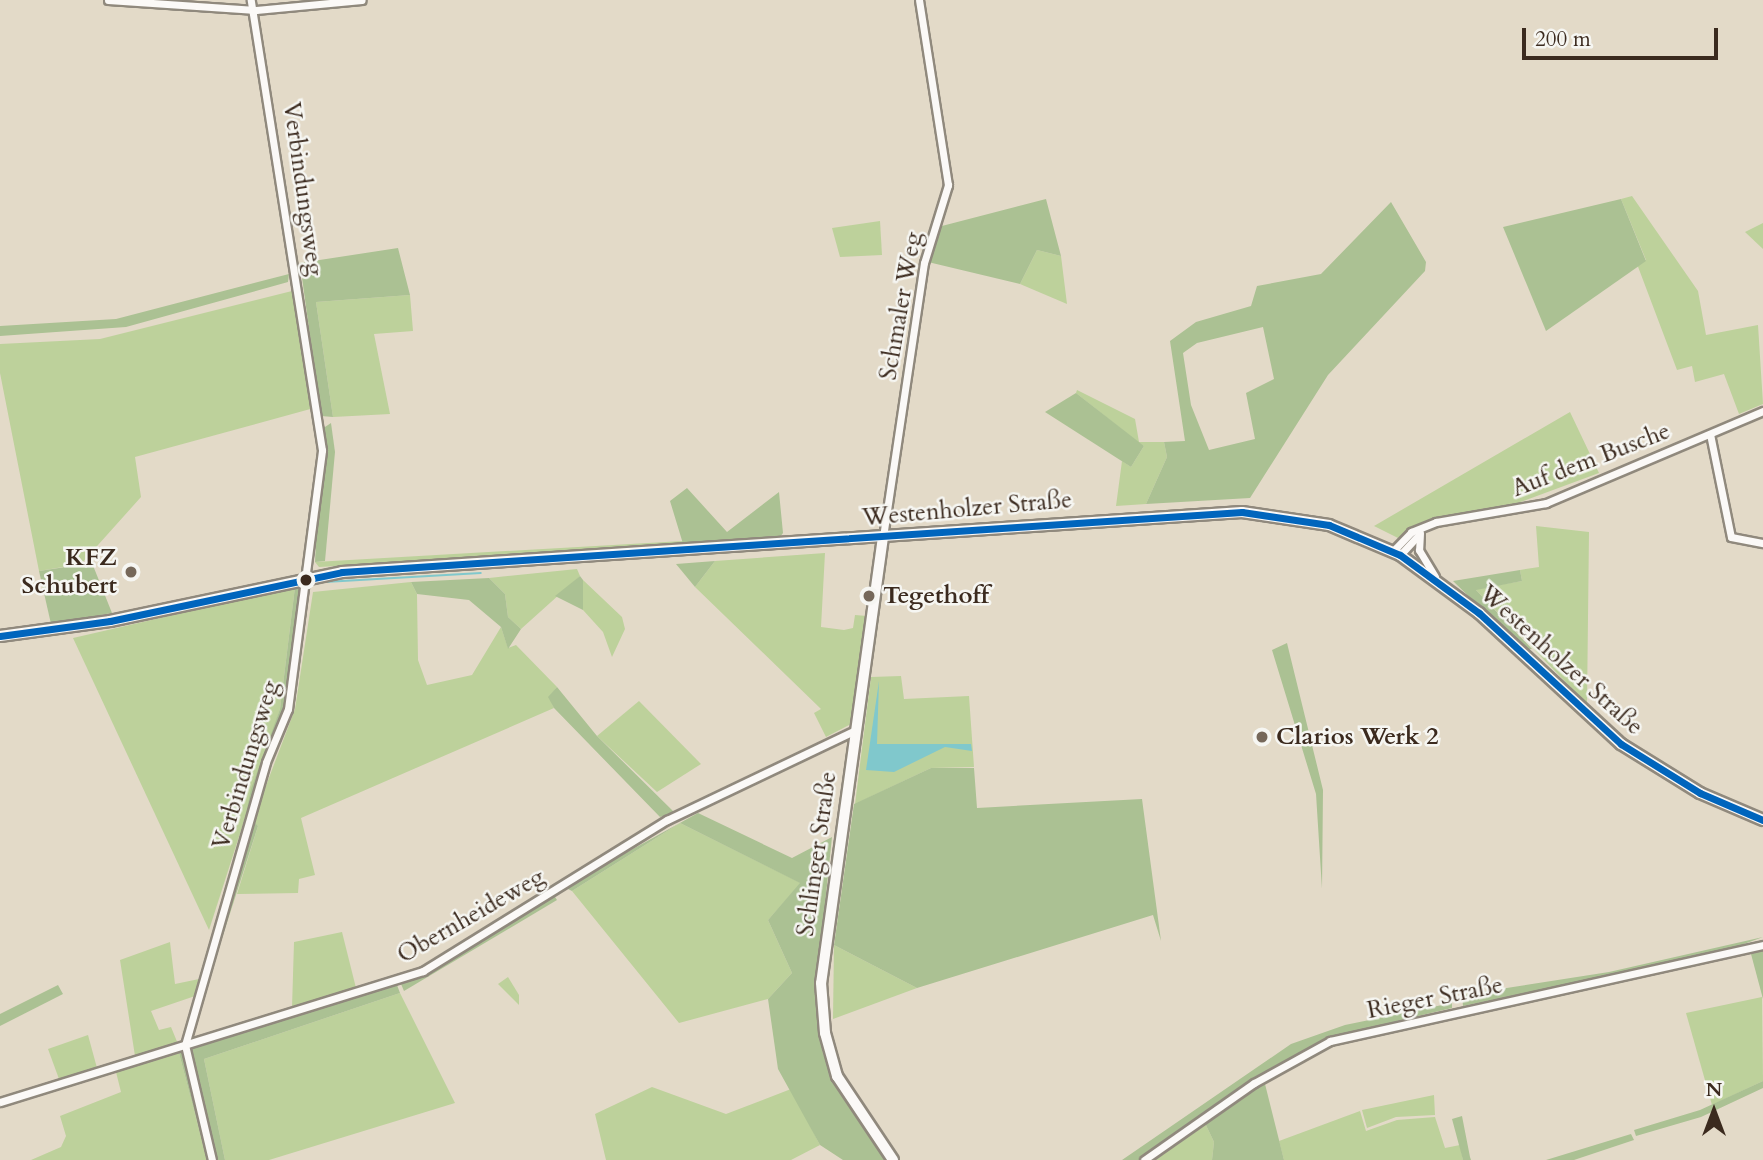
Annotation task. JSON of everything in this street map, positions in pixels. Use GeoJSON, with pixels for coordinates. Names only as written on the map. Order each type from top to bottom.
{"type":"FeatureCollection","features":[{"type":"Feature","properties":{"kind":"main road","name":"Westenholzer Straße"},"geometry":{"type":"LineString","coordinates":[[0,636],[110,621],[310,575],[1241,512],[1329,525],[1396,554],[1438,581],[1621,744],[1700,793],[1763,820]]}},
{"type":"Feature","properties":{"kind":"main road","name":"Schlinger Straße"},"geometry":{"type":"LineString","coordinates":[[883,537],[821,1009],[837,1076],[893,1160]]}},
{"type":"Feature","properties":{"kind":"street"},"geometry":{"type":"LineString","coordinates":[[108,0],[256,10],[362,0]]}},
{"type":"Feature","properties":{"kind":"street","name":"Verbindungsweg"},"geometry":{"type":"LineString","coordinates":[[212,1160],[185,1045],[266,762],[288,709],[310,575],[322,450],[256,10],[251,0]]}},
{"type":"Feature","properties":{"kind":"street","name":"Schmaler Weg"},"geometry":{"type":"LineString","coordinates":[[883,537],[923,263],[947,185],[919,0]]}},
{"type":"Feature","properties":{"kind":"street","name":"Auf dem Busche"},"geometry":{"type":"LineString","coordinates":[[1422,530],[1546,503],[1763,411]]}},
{"type":"Feature","properties":{"kind":"street"},"geometry":{"type":"LineString","coordinates":[[1710,434],[1729,531],[1738,541],[1763,543]]}},
{"type":"Feature","properties":{"kind":"street"},"geometry":{"type":"LineString","coordinates":[[1396,554],[1422,530]]}},
{"type":"Feature","properties":{"kind":"street"},"geometry":{"type":"LineString","coordinates":[[1422,530],[1419,550],[1438,581]]}},
{"type":"Feature","properties":{"kind":"street","name":"Obernheideweg"},"geometry":{"type":"LineString","coordinates":[[0,1102],[423,971],[667,820],[856,730]]}},
{"type":"Feature","properties":{"kind":"street","name":"Rieger Straße"},"geometry":{"type":"LineString","coordinates":[[1144,1160],[1254,1083],[1330,1041],[1763,945]]}},
{"type":"Feature","properties":{"kind":"green space"},"geometry":{"type":"Polygon","coordinates":[[[1632,196],[1698,291],[1706,335],[1758,325],[1763,404],[1739,414],[1724,374],[1695,382],[1692,366],[1677,370],[1637,264],[1646,260],[1621,199],[1632,196]]]}},
{"type":"Feature","properties":{"kind":"green space"},"geometry":{"type":"Polygon","coordinates":[[[1046,199],[1061,256],[1037,250],[1020,284],[928,262],[938,227],[1046,199]]]}},
{"type":"Feature","properties":{"kind":"green space"},"geometry":{"type":"Polygon","coordinates":[[[1621,199],[1646,261],[1546,331],[1503,227],[1621,199]]]}},
{"type":"Feature","properties":{"kind":"green space"},"geometry":{"type":"Polygon","coordinates":[[[1391,202],[1426,262],[1425,271],[1328,375],[1250,498],[1146,504],[1167,457],[1164,442],[1185,441],[1170,341],[1196,322],[1251,306],[1257,286],[1321,274],[1391,202]],[[1263,327],[1197,343],[1183,353],[1191,405],[1209,450],[1255,439],[1246,393],[1274,379],[1263,327]]]}},
{"type":"Feature","properties":{"kind":"green space"},"geometry":{"type":"Polygon","coordinates":[[[880,221],[882,255],[840,257],[832,228],[880,221]]]}},
{"type":"Feature","properties":{"kind":"green space"},"geometry":{"type":"Polygon","coordinates":[[[1763,223],[1763,249],[1745,232],[1763,223]]]}},
{"type":"Feature","properties":{"kind":"green space"},"geometry":{"type":"Polygon","coordinates":[[[398,248],[410,295],[316,302],[333,417],[321,416],[300,263],[398,248]]]}},
{"type":"Feature","properties":{"kind":"green space"},"geometry":{"type":"Polygon","coordinates":[[[1037,250],[1061,256],[1067,304],[1020,284],[1037,250]]]}},
{"type":"Feature","properties":{"kind":"green space"},"geometry":{"type":"Polygon","coordinates":[[[289,274],[288,282],[126,327],[0,336],[0,326],[116,319],[289,274]]]}},
{"type":"Feature","properties":{"kind":"green space"},"geometry":{"type":"Polygon","coordinates":[[[292,291],[314,408],[135,457],[141,497],[81,564],[39,571],[0,373],[0,344],[100,339],[292,291]]]}},
{"type":"Feature","properties":{"kind":"green space"},"geometry":{"type":"Polygon","coordinates":[[[410,295],[413,331],[374,334],[390,414],[333,417],[316,302],[410,295]]]}},
{"type":"Feature","properties":{"kind":"green space"},"geometry":{"type":"Polygon","coordinates":[[[1077,390],[1135,419],[1139,442],[1164,442],[1167,457],[1146,504],[1116,506],[1122,461],[1131,467],[1144,446],[1076,393],[1077,390]]]}},
{"type":"Feature","properties":{"kind":"green space"},"geometry":{"type":"Polygon","coordinates":[[[1076,393],[1144,446],[1131,467],[1045,412],[1076,393]]]}},
{"type":"Feature","properties":{"kind":"green space"},"geometry":{"type":"Polygon","coordinates":[[[1570,412],[1599,473],[1494,512],[1435,519],[1398,538],[1374,526],[1570,412]]]}},
{"type":"Feature","properties":{"kind":"green space"},"geometry":{"type":"Polygon","coordinates":[[[331,423],[335,452],[325,561],[315,562],[322,429],[331,423]]]}},
{"type":"Feature","properties":{"kind":"green space"},"geometry":{"type":"Polygon","coordinates":[[[687,488],[727,532],[779,492],[783,533],[777,541],[684,547],[670,501],[687,488]]]}},
{"type":"Feature","properties":{"kind":"green space"},"geometry":{"type":"Polygon","coordinates":[[[1536,526],[1589,532],[1587,704],[1475,589],[1522,581],[1520,570],[1539,567],[1536,526]]]}},
{"type":"Feature","properties":{"kind":"green space"},"geometry":{"type":"Polygon","coordinates":[[[683,541],[684,547],[319,567],[315,562],[683,541]]]}},
{"type":"Feature","properties":{"kind":"green space"},"geometry":{"type":"Polygon","coordinates":[[[825,553],[821,627],[844,630],[853,628],[855,615],[867,616],[851,724],[826,737],[814,713],[821,709],[695,587],[715,561],[825,553]]]}},
{"type":"Feature","properties":{"kind":"green space"},"geometry":{"type":"Polygon","coordinates":[[[715,561],[695,587],[676,564],[715,561]]]}},
{"type":"Feature","properties":{"kind":"green space"},"geometry":{"type":"Polygon","coordinates":[[[92,563],[112,613],[51,624],[39,571],[92,563]]]}},
{"type":"Feature","properties":{"kind":"green space"},"geometry":{"type":"Polygon","coordinates":[[[577,569],[580,576],[521,629],[508,617],[505,594],[489,578],[577,569]]]}},
{"type":"Feature","properties":{"kind":"green space"},"geometry":{"type":"Polygon","coordinates":[[[1520,570],[1522,581],[1476,590],[1532,649],[1523,649],[1453,581],[1520,570]]]}},
{"type":"Feature","properties":{"kind":"green space"},"geometry":{"type":"Polygon","coordinates":[[[580,576],[583,580],[583,610],[555,596],[580,576]]]}},
{"type":"Feature","properties":{"kind":"green space"},"geometry":{"type":"Polygon","coordinates":[[[489,578],[505,594],[508,617],[521,629],[508,649],[501,627],[469,600],[417,594],[411,582],[489,578]]]}},
{"type":"Feature","properties":{"kind":"green space"},"geometry":{"type":"Polygon","coordinates":[[[583,580],[622,617],[625,629],[612,657],[603,632],[583,610],[583,580]]]}},
{"type":"Feature","properties":{"kind":"green space"},"geometry":{"type":"Polygon","coordinates":[[[411,582],[417,594],[418,660],[427,685],[472,675],[501,627],[508,648],[516,645],[557,687],[549,697],[554,708],[301,818],[315,875],[299,879],[298,893],[237,894],[258,826],[253,820],[295,709],[313,592],[411,582]]]}},
{"type":"Feature","properties":{"kind":"green space"},"geometry":{"type":"Polygon","coordinates":[[[295,587],[280,709],[209,930],[73,638],[295,587]]]}},
{"type":"Feature","properties":{"kind":"green space"},"geometry":{"type":"Polygon","coordinates":[[[295,587],[303,587],[287,709],[240,843],[251,789],[280,709],[295,587]]]}},
{"type":"Feature","properties":{"kind":"green space"},"geometry":{"type":"Polygon","coordinates":[[[1287,643],[1323,790],[1322,889],[1316,794],[1272,650],[1287,643]]]}},
{"type":"Feature","properties":{"kind":"green space"},"geometry":{"type":"Polygon","coordinates":[[[901,676],[904,699],[969,696],[974,767],[931,768],[855,804],[871,677],[901,676]]]}},
{"type":"Feature","properties":{"kind":"green space"},"geometry":{"type":"Polygon","coordinates":[[[557,687],[597,736],[674,812],[660,817],[554,708],[548,697],[557,687]]]}},
{"type":"Feature","properties":{"kind":"green space"},"geometry":{"type":"Polygon","coordinates":[[[639,701],[701,764],[657,792],[597,736],[639,701]]]}},
{"type":"Feature","properties":{"kind":"green space"},"geometry":{"type":"Polygon","coordinates":[[[931,768],[974,768],[977,808],[1142,799],[1161,941],[1153,915],[917,988],[834,945],[854,804],[931,768]]]}},
{"type":"Feature","properties":{"kind":"green space"},"geometry":{"type":"Polygon","coordinates":[[[698,813],[792,858],[832,837],[817,982],[823,1054],[887,1160],[843,1160],[820,1145],[778,1069],[768,999],[792,973],[768,920],[800,883],[680,823],[572,891],[564,887],[698,813]]]}},
{"type":"Feature","properties":{"kind":"green space"},"geometry":{"type":"Polygon","coordinates":[[[253,820],[258,826],[190,1038],[239,862],[253,820]]]}},
{"type":"Feature","properties":{"kind":"green space"},"geometry":{"type":"Polygon","coordinates":[[[680,823],[801,883],[768,920],[792,973],[768,999],[679,1023],[572,891],[680,823]]]}},
{"type":"Feature","properties":{"kind":"green space"},"geometry":{"type":"Polygon","coordinates":[[[553,894],[557,900],[404,991],[401,984],[553,894]]]}},
{"type":"Feature","properties":{"kind":"green space"},"geometry":{"type":"Polygon","coordinates":[[[342,932],[357,992],[292,1008],[294,942],[342,932]]]}},
{"type":"Feature","properties":{"kind":"green space"},"geometry":{"type":"Polygon","coordinates":[[[1763,937],[1725,951],[1463,1006],[1462,995],[1609,972],[1763,937]]]}},
{"type":"Feature","properties":{"kind":"green space"},"geometry":{"type":"Polygon","coordinates":[[[170,942],[175,984],[204,978],[198,995],[151,1011],[159,1030],[171,1027],[178,1044],[135,1056],[120,960],[170,942]]]}},
{"type":"Feature","properties":{"kind":"green space"},"geometry":{"type":"Polygon","coordinates":[[[834,945],[917,988],[833,1019],[834,945]]]}},
{"type":"Feature","properties":{"kind":"green space"},"geometry":{"type":"Polygon","coordinates":[[[1763,951],[1763,999],[1751,954],[1763,951]]]}},
{"type":"Feature","properties":{"kind":"green space"},"geometry":{"type":"Polygon","coordinates":[[[508,977],[519,995],[519,1005],[498,984],[508,977]]]}},
{"type":"Feature","properties":{"kind":"green space"},"geometry":{"type":"Polygon","coordinates":[[[58,985],[63,994],[0,1026],[0,1014],[58,985]]]}},
{"type":"Feature","properties":{"kind":"green space"},"geometry":{"type":"Polygon","coordinates":[[[397,985],[400,993],[204,1059],[225,1160],[207,1160],[179,1053],[397,985]]]}},
{"type":"Feature","properties":{"kind":"green space"},"geometry":{"type":"Polygon","coordinates":[[[400,993],[455,1103],[269,1160],[225,1160],[204,1059],[400,993]]]}},
{"type":"Feature","properties":{"kind":"green space"},"geometry":{"type":"Polygon","coordinates":[[[1762,997],[1763,1081],[1712,1105],[1686,1013],[1762,997]]]}},
{"type":"Feature","properties":{"kind":"green space"},"geometry":{"type":"Polygon","coordinates":[[[1452,1003],[1452,1008],[1329,1037],[1253,1080],[1139,1160],[1122,1160],[1291,1044],[1345,1025],[1452,1003]]]}},
{"type":"Feature","properties":{"kind":"green space"},"geometry":{"type":"Polygon","coordinates":[[[88,1035],[97,1068],[59,1079],[48,1049],[88,1035]]]}},
{"type":"Feature","properties":{"kind":"green space"},"geometry":{"type":"Polygon","coordinates":[[[179,1053],[207,1160],[31,1160],[61,1147],[66,1136],[60,1116],[121,1092],[116,1072],[179,1053]]]}},
{"type":"Feature","properties":{"kind":"green space"},"geometry":{"type":"Polygon","coordinates":[[[1264,1080],[1284,1160],[1212,1160],[1214,1142],[1204,1121],[1264,1080]]]}},
{"type":"Feature","properties":{"kind":"green space"},"geometry":{"type":"Polygon","coordinates":[[[1763,1081],[1763,1088],[1701,1117],[1636,1136],[1634,1130],[1700,1110],[1763,1081]]]}},
{"type":"Feature","properties":{"kind":"green space"},"geometry":{"type":"Polygon","coordinates":[[[652,1087],[726,1114],[791,1089],[820,1145],[791,1160],[606,1160],[595,1114],[652,1087]]]}},
{"type":"Feature","properties":{"kind":"green space"},"geometry":{"type":"Polygon","coordinates":[[[1434,1095],[1435,1115],[1396,1117],[1367,1128],[1362,1110],[1434,1095]]]}},
{"type":"Feature","properties":{"kind":"green space"},"geometry":{"type":"Polygon","coordinates":[[[1360,1111],[1366,1131],[1397,1120],[1435,1117],[1445,1148],[1460,1145],[1463,1160],[1284,1160],[1279,1141],[1360,1111]]]}},
{"type":"Feature","properties":{"kind":"green space"},"geometry":{"type":"Polygon","coordinates":[[[1462,1116],[1471,1160],[1463,1160],[1452,1119],[1462,1116]]]}},
{"type":"Feature","properties":{"kind":"green space"},"geometry":{"type":"Polygon","coordinates":[[[1204,1121],[1214,1142],[1212,1160],[1150,1160],[1204,1121]]]}},
{"type":"Feature","properties":{"kind":"green space"},"geometry":{"type":"Polygon","coordinates":[[[1631,1134],[1634,1140],[1574,1160],[1546,1160],[1631,1134]]]}},
{"type":"Feature","properties":{"kind":"water"},"geometry":{"type":"Polygon","coordinates":[[[879,681],[877,744],[971,744],[972,751],[945,747],[894,772],[866,770],[879,681]]]}},
{"type":"Feature","properties":{"kind":"waterway"},"geometry":{"type":"LineString","coordinates":[[325,582],[481,573]]}},
{"type":"Feature","properties":{"kind":"transit line"},"geometry":{"type":"LineString","coordinates":[[0,636],[110,621],[342,572],[1242,512],[1329,525],[1400,555],[1479,613],[1621,744],[1700,793],[1763,820]]}},
{"type":"Feature","properties":{"kind":"place","name":"KFZ Schubert"},"geometry":{"type":"Point","coordinates":[131,572]}},
{"type":"Feature","properties":{"kind":"place","name":"Tegethoff"},"geometry":{"type":"Point","coordinates":[869,596]}},
{"type":"Feature","properties":{"kind":"place","name":"Clarios Werk 2"},"geometry":{"type":"Point","coordinates":[1262,737]}}]}
